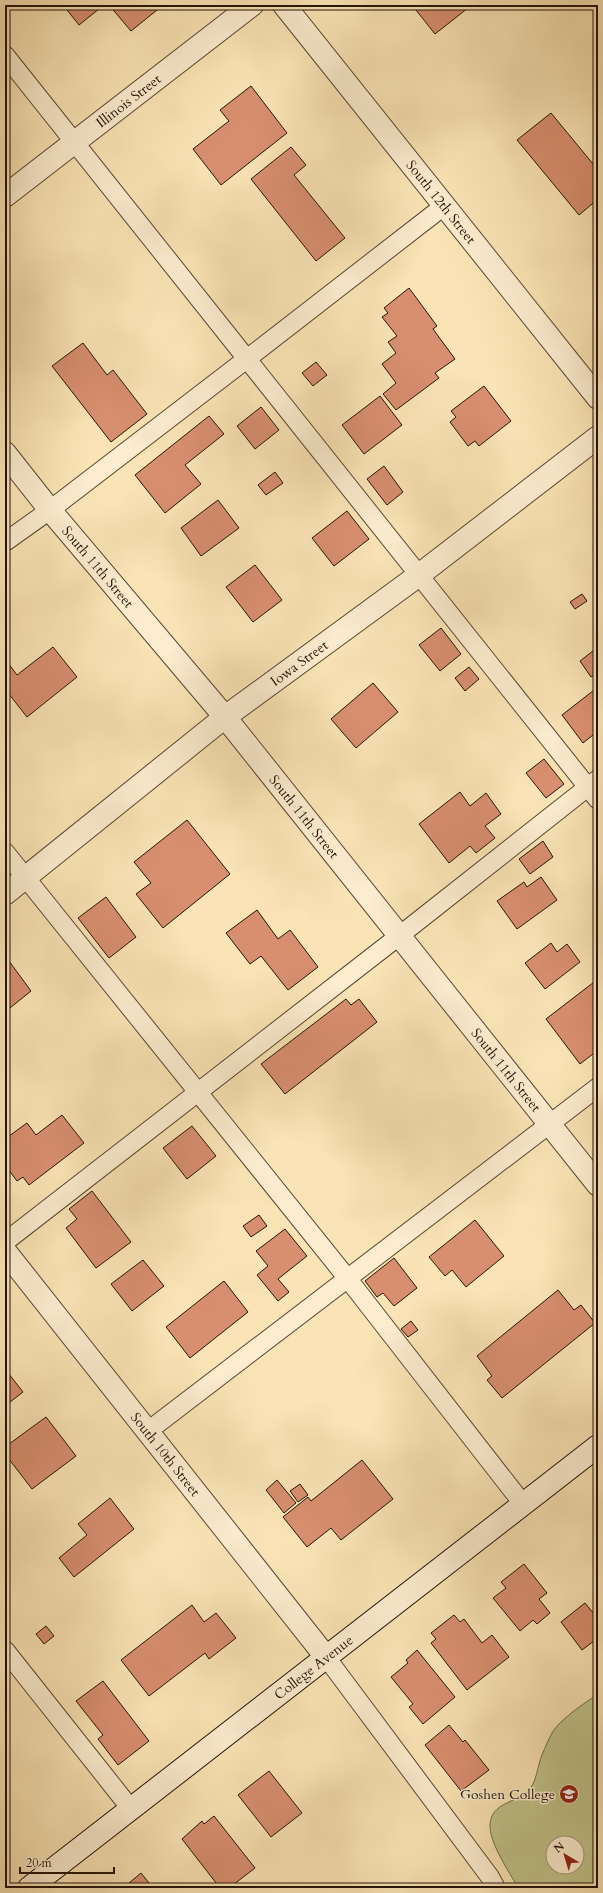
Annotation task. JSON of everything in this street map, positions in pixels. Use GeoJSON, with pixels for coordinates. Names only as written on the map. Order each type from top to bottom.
{"type":"FeatureCollection","features":[{"type":"Feature","properties":{"kind":"street","name":"Illinois Street"},"geometry":{"type":"LineString","coordinates":[[5,196],[252,5]]}},
{"type":"Feature","properties":{"kind":"street","name":"South 12th Street"},"geometry":{"type":"LineString","coordinates":[[284,5],[598,398]]}},
{"type":"Feature","properties":{"kind":"street","name":"Iowa Street"},"geometry":{"type":"LineString","coordinates":[[5,894],[225,717],[419,575],[598,437]]}},
{"type":"Feature","properties":{"kind":"street","name":"South 11th Street"},"geometry":{"type":"LineString","coordinates":[[5,453],[50,510],[225,717],[598,1185]]}},
{"type":"Feature","properties":{"kind":"street","name":"South 10th Street"},"geometry":{"type":"LineString","coordinates":[[5,1251],[326,1657]]}},
{"type":"Feature","properties":{"kind":"street","name":"College Avenue"},"geometry":{"type":"LineString","coordinates":[[29,1888],[598,1446]]}},
{"type":"Feature","properties":{"kind":"lane"},"geometry":{"type":"LineString","coordinates":[[5,55],[248,358],[419,575],[594,788],[399,936],[5,1242]]}},
{"type":"Feature","properties":{"kind":"lane"},"geometry":{"type":"LineString","coordinates":[[5,542],[50,510],[444,206]]}},
{"type":"Feature","properties":{"kind":"lane"},"geometry":{"type":"LineString","coordinates":[[5,852],[348,1279],[523,1504]]}},
{"type":"Feature","properties":{"kind":"lane"},"geometry":{"type":"LineString","coordinates":[[148,1431],[598,1087]]}},
{"type":"Feature","properties":{"kind":"lane"},"geometry":{"type":"LineString","coordinates":[[5,1650],[131,1809]]}},
{"type":"Feature","properties":{"kind":"lane"},"geometry":{"type":"LineString","coordinates":[[326,1657],[490,1877],[496,1888]]}},
{"type":"Feature","properties":{"kind":"green space","name":"Goshen College"},"geometry":{"type":"Polygon","coordinates":[[[598,1694],[598,1888],[518,1888],[500,1857],[493,1840],[490,1824],[492,1817],[504,1804],[522,1796],[527,1792],[535,1780],[542,1755],[549,1738],[555,1728],[573,1712],[598,1694]]]}},
{"type":"Feature","properties":{"kind":"building"},"geometry":{"type":"Polygon","coordinates":[[[63,5],[104,5],[79,25],[63,5]]]}},
{"type":"Feature","properties":{"kind":"building"},"geometry":{"type":"Polygon","coordinates":[[[109,5],[162,5],[162,6],[131,31],[109,5]]]}},
{"type":"Feature","properties":{"kind":"building"},"geometry":{"type":"Polygon","coordinates":[[[412,5],[465,5],[468,8],[435,34],[412,5]]]}},
{"type":"Feature","properties":{"kind":"building"},"geometry":{"type":"Polygon","coordinates":[[[251,86],[287,133],[221,185],[193,149],[229,121],[220,110],[251,86]]]}},
{"type":"Feature","properties":{"kind":"building"},"geometry":{"type":"Polygon","coordinates":[[[551,113],[598,170],[598,199],[579,215],[517,140],[551,113]]]}},
{"type":"Feature","properties":{"kind":"building"},"geometry":{"type":"Polygon","coordinates":[[[291,147],[306,165],[294,175],[345,238],[316,261],[251,179],[291,147]]]}},
{"type":"Feature","properties":{"kind":"building"},"geometry":{"type":"Polygon","coordinates":[[[409,288],[437,326],[433,329],[455,359],[435,373],[439,378],[396,410],[383,394],[396,383],[382,364],[396,353],[388,342],[397,336],[382,317],[388,313],[384,308],[409,288]]]}},
{"type":"Feature","properties":{"kind":"building"},"geometry":{"type":"Polygon","coordinates":[[[83,343],[107,375],[113,370],[147,414],[111,442],[52,366],[83,343]]]}},
{"type":"Feature","properties":{"kind":"building"},"geometry":{"type":"Polygon","coordinates":[[[316,362],[327,375],[313,386],[302,373],[316,362]]]}},
{"type":"Feature","properties":{"kind":"building"},"geometry":{"type":"Polygon","coordinates":[[[484,386],[511,421],[479,446],[475,441],[468,446],[450,422],[456,417],[451,411],[484,386]]]}},
{"type":"Feature","properties":{"kind":"building"},"geometry":{"type":"Polygon","coordinates":[[[380,396],[402,425],[364,454],[342,425],[380,396]]]}},
{"type":"Feature","properties":{"kind":"building"},"geometry":{"type":"Polygon","coordinates":[[[261,407],[279,430],[255,449],[237,426],[261,407]]]}},
{"type":"Feature","properties":{"kind":"building"},"geometry":{"type":"Polygon","coordinates":[[[209,416],[224,434],[185,465],[201,484],[165,513],[135,475],[209,416]]]}},
{"type":"Feature","properties":{"kind":"building"},"geometry":{"type":"Polygon","coordinates":[[[384,466],[403,492],[387,505],[367,479],[384,466]]]}},
{"type":"Feature","properties":{"kind":"building"},"geometry":{"type":"Polygon","coordinates":[[[275,472],[283,483],[266,495],[258,485],[275,472]]]}},
{"type":"Feature","properties":{"kind":"building"},"geometry":{"type":"Polygon","coordinates":[[[218,500],[239,528],[201,556],[181,528],[218,500]]]}},
{"type":"Feature","properties":{"kind":"building"},"geometry":{"type":"Polygon","coordinates":[[[347,511],[369,539],[334,566],[312,538],[347,511]]]}},
{"type":"Feature","properties":{"kind":"building"},"geometry":{"type":"Polygon","coordinates":[[[255,565],[282,600],[253,622],[226,587],[255,565]]]}},
{"type":"Feature","properties":{"kind":"building"},"geometry":{"type":"Polygon","coordinates":[[[582,594],[587,601],[575,609],[570,602],[582,594]]]}},
{"type":"Feature","properties":{"kind":"building"},"geometry":{"type":"Polygon","coordinates":[[[441,628],[461,654],[440,671],[419,645],[441,628]]]}},
{"type":"Feature","properties":{"kind":"building"},"geometry":{"type":"Polygon","coordinates":[[[53,647],[77,677],[27,717],[5,689],[5,659],[17,675],[53,647]]]}},
{"type":"Feature","properties":{"kind":"building"},"geometry":{"type":"Polygon","coordinates":[[[598,647],[598,672],[591,677],[580,661],[598,647]]]}},
{"type":"Feature","properties":{"kind":"building"},"geometry":{"type":"Polygon","coordinates":[[[469,667],[479,679],[465,691],[455,678],[469,667]]]}},
{"type":"Feature","properties":{"kind":"building"},"geometry":{"type":"Polygon","coordinates":[[[373,683],[398,712],[356,748],[331,719],[373,683]]]}},
{"type":"Feature","properties":{"kind":"building"},"geometry":{"type":"Polygon","coordinates":[[[598,687],[598,731],[583,743],[562,715],[598,687]]]}},
{"type":"Feature","properties":{"kind":"building"},"geometry":{"type":"Polygon","coordinates":[[[544,759],[564,784],[546,798],[526,773],[544,759]]]}},
{"type":"Feature","properties":{"kind":"building"},"geometry":{"type":"Polygon","coordinates":[[[460,792],[470,806],[486,793],[501,814],[485,826],[495,838],[476,853],[470,846],[449,863],[419,824],[460,792]]]}},
{"type":"Feature","properties":{"kind":"building"},"geometry":{"type":"Polygon","coordinates":[[[187,820],[230,874],[163,928],[136,894],[151,883],[134,862],[187,820]]]}},
{"type":"Feature","properties":{"kind":"building"},"geometry":{"type":"Polygon","coordinates":[[[543,841],[553,857],[530,874],[519,859],[543,841]]]}},
{"type":"Feature","properties":{"kind":"building"},"geometry":{"type":"Polygon","coordinates":[[[541,877],[557,900],[517,929],[497,901],[524,882],[527,887],[541,877]]]}},
{"type":"Feature","properties":{"kind":"building"},"geometry":{"type":"Polygon","coordinates":[[[106,897],[136,937],[109,958],[78,918],[106,897]]]}},
{"type":"Feature","properties":{"kind":"building"},"geometry":{"type":"Polygon","coordinates":[[[257,910],[278,939],[290,930],[318,967],[288,990],[261,956],[250,964],[226,933],[257,910]]]}},
{"type":"Feature","properties":{"kind":"building"},"geometry":{"type":"Polygon","coordinates":[[[551,943],[557,952],[567,944],[580,962],[545,989],[525,963],[551,943]]]}},
{"type":"Feature","properties":{"kind":"building"},"geometry":{"type":"Polygon","coordinates":[[[9,961],[31,991],[5,1012],[5,964],[9,961]]]}},
{"type":"Feature","properties":{"kind":"building"},"geometry":{"type":"Polygon","coordinates":[[[598,979],[598,1050],[580,1064],[546,1019],[598,979]]]}},
{"type":"Feature","properties":{"kind":"building"},"geometry":{"type":"Polygon","coordinates":[[[346,999],[351,1005],[359,999],[377,1022],[285,1094],[261,1064],[346,999]]]}},
{"type":"Feature","properties":{"kind":"building"},"geometry":{"type":"Polygon","coordinates":[[[62,1115],[84,1143],[29,1185],[23,1177],[17,1181],[5,1165],[5,1139],[27,1123],[36,1135],[62,1115]]]}},
{"type":"Feature","properties":{"kind":"building"},"geometry":{"type":"Polygon","coordinates":[[[192,1126],[216,1156],[187,1179],[163,1148],[192,1126]]]}},
{"type":"Feature","properties":{"kind":"building"},"geometry":{"type":"Polygon","coordinates":[[[92,1191],[131,1242],[96,1268],[66,1228],[77,1219],[69,1209],[92,1191]]]}},
{"type":"Feature","properties":{"kind":"building"},"geometry":{"type":"Polygon","coordinates":[[[259,1215],[267,1226],[251,1237],[243,1226],[259,1215]]]}},
{"type":"Feature","properties":{"kind":"building"},"geometry":{"type":"Polygon","coordinates":[[[475,1220],[504,1256],[466,1287],[452,1270],[445,1276],[429,1257],[475,1220]]]}},
{"type":"Feature","properties":{"kind":"building"},"geometry":{"type":"Polygon","coordinates":[[[285,1229],[307,1256],[278,1279],[289,1292],[278,1301],[257,1275],[268,1266],[256,1251],[285,1229]]]}},
{"type":"Feature","properties":{"kind":"building"},"geometry":{"type":"Polygon","coordinates":[[[394,1258],[417,1288],[394,1306],[383,1293],[377,1297],[365,1281],[394,1258]]]}},
{"type":"Feature","properties":{"kind":"building"},"geometry":{"type":"Polygon","coordinates":[[[143,1260],[164,1286],[132,1311],[111,1284],[143,1260]]]}},
{"type":"Feature","properties":{"kind":"building"},"geometry":{"type":"Polygon","coordinates":[[[224,1281],[248,1312],[190,1358],[166,1327],[224,1281]]]}},
{"type":"Feature","properties":{"kind":"building"},"geometry":{"type":"Polygon","coordinates":[[[558,1290],[574,1310],[581,1305],[595,1323],[502,1398],[487,1380],[492,1376],[477,1356],[558,1290]]]}},
{"type":"Feature","properties":{"kind":"building"},"geometry":{"type":"Polygon","coordinates":[[[411,1321],[418,1330],[408,1337],[401,1329],[411,1321]]]}},
{"type":"Feature","properties":{"kind":"building"},"geometry":{"type":"Polygon","coordinates":[[[5,1369],[23,1392],[5,1406],[5,1369]]]}},
{"type":"Feature","properties":{"kind":"building"},"geometry":{"type":"Polygon","coordinates":[[[46,1417],[76,1456],[32,1489],[5,1454],[5,1447],[46,1417]]]}},
{"type":"Feature","properties":{"kind":"building"},"geometry":{"type":"Polygon","coordinates":[[[362,1460],[393,1499],[341,1540],[331,1528],[307,1547],[283,1517],[308,1497],[311,1501],[362,1460]]]}},
{"type":"Feature","properties":{"kind":"building"},"geometry":{"type":"Polygon","coordinates":[[[277,1480],[296,1503],[284,1513],[266,1490],[277,1480]]]}},
{"type":"Feature","properties":{"kind":"building"},"geometry":{"type":"Polygon","coordinates":[[[300,1484],[308,1495],[298,1502],[290,1491],[300,1484]]]}},
{"type":"Feature","properties":{"kind":"building"},"geometry":{"type":"Polygon","coordinates":[[[110,1498],[134,1529],[74,1577],[59,1558],[87,1535],[78,1524],[110,1498]]]}},
{"type":"Feature","properties":{"kind":"building"},"geometry":{"type":"Polygon","coordinates":[[[524,1564],[547,1593],[539,1599],[550,1613],[537,1624],[533,1620],[520,1631],[493,1598],[506,1588],[501,1582],[524,1564]]]}},
{"type":"Feature","properties":{"kind":"building"},"geometry":{"type":"Polygon","coordinates":[[[585,1603],[598,1619],[598,1638],[582,1650],[561,1622],[585,1603]]]}},
{"type":"Feature","properties":{"kind":"building"},"geometry":{"type":"Polygon","coordinates":[[[192,1605],[204,1622],[216,1613],[236,1638],[209,1659],[205,1653],[149,1696],[121,1660],[192,1605]]]}},
{"type":"Feature","properties":{"kind":"building"},"geometry":{"type":"Polygon","coordinates":[[[454,1615],[460,1622],[464,1619],[482,1643],[492,1635],[509,1657],[467,1690],[431,1643],[436,1639],[431,1633],[454,1615]]]}},
{"type":"Feature","properties":{"kind":"building"},"geometry":{"type":"Polygon","coordinates":[[[46,1626],[54,1636],[44,1644],[36,1634],[46,1626]]]}},
{"type":"Feature","properties":{"kind":"building"},"geometry":{"type":"Polygon","coordinates":[[[417,1650],[455,1697],[423,1724],[409,1707],[413,1704],[391,1677],[408,1663],[406,1660],[417,1650]]]}},
{"type":"Feature","properties":{"kind":"building"},"geometry":{"type":"Polygon","coordinates":[[[103,1681],[149,1741],[118,1765],[98,1739],[103,1735],[76,1701],[103,1681]]]}},
{"type":"Feature","properties":{"kind":"building"},"geometry":{"type":"Polygon","coordinates":[[[449,1725],[463,1742],[465,1740],[489,1770],[461,1791],[425,1745],[449,1725]]]}},
{"type":"Feature","properties":{"kind":"building"},"geometry":{"type":"Polygon","coordinates":[[[269,1771],[302,1813],[271,1837],[238,1795],[269,1771]]]}},
{"type":"Feature","properties":{"kind":"building"},"geometry":{"type":"Polygon","coordinates":[[[214,1816],[255,1868],[229,1888],[220,1888],[182,1839],[202,1821],[204,1824],[214,1816]]]}},
{"type":"Feature","properties":{"kind":"building"},"geometry":{"type":"Polygon","coordinates":[[[141,1873],[153,1888],[123,1888],[141,1873]]]}},
{"type":"Feature","properties":{"kind":"place","name":"Goshen College"},"geometry":{"type":"Point","coordinates":[569,1794]}}]}
